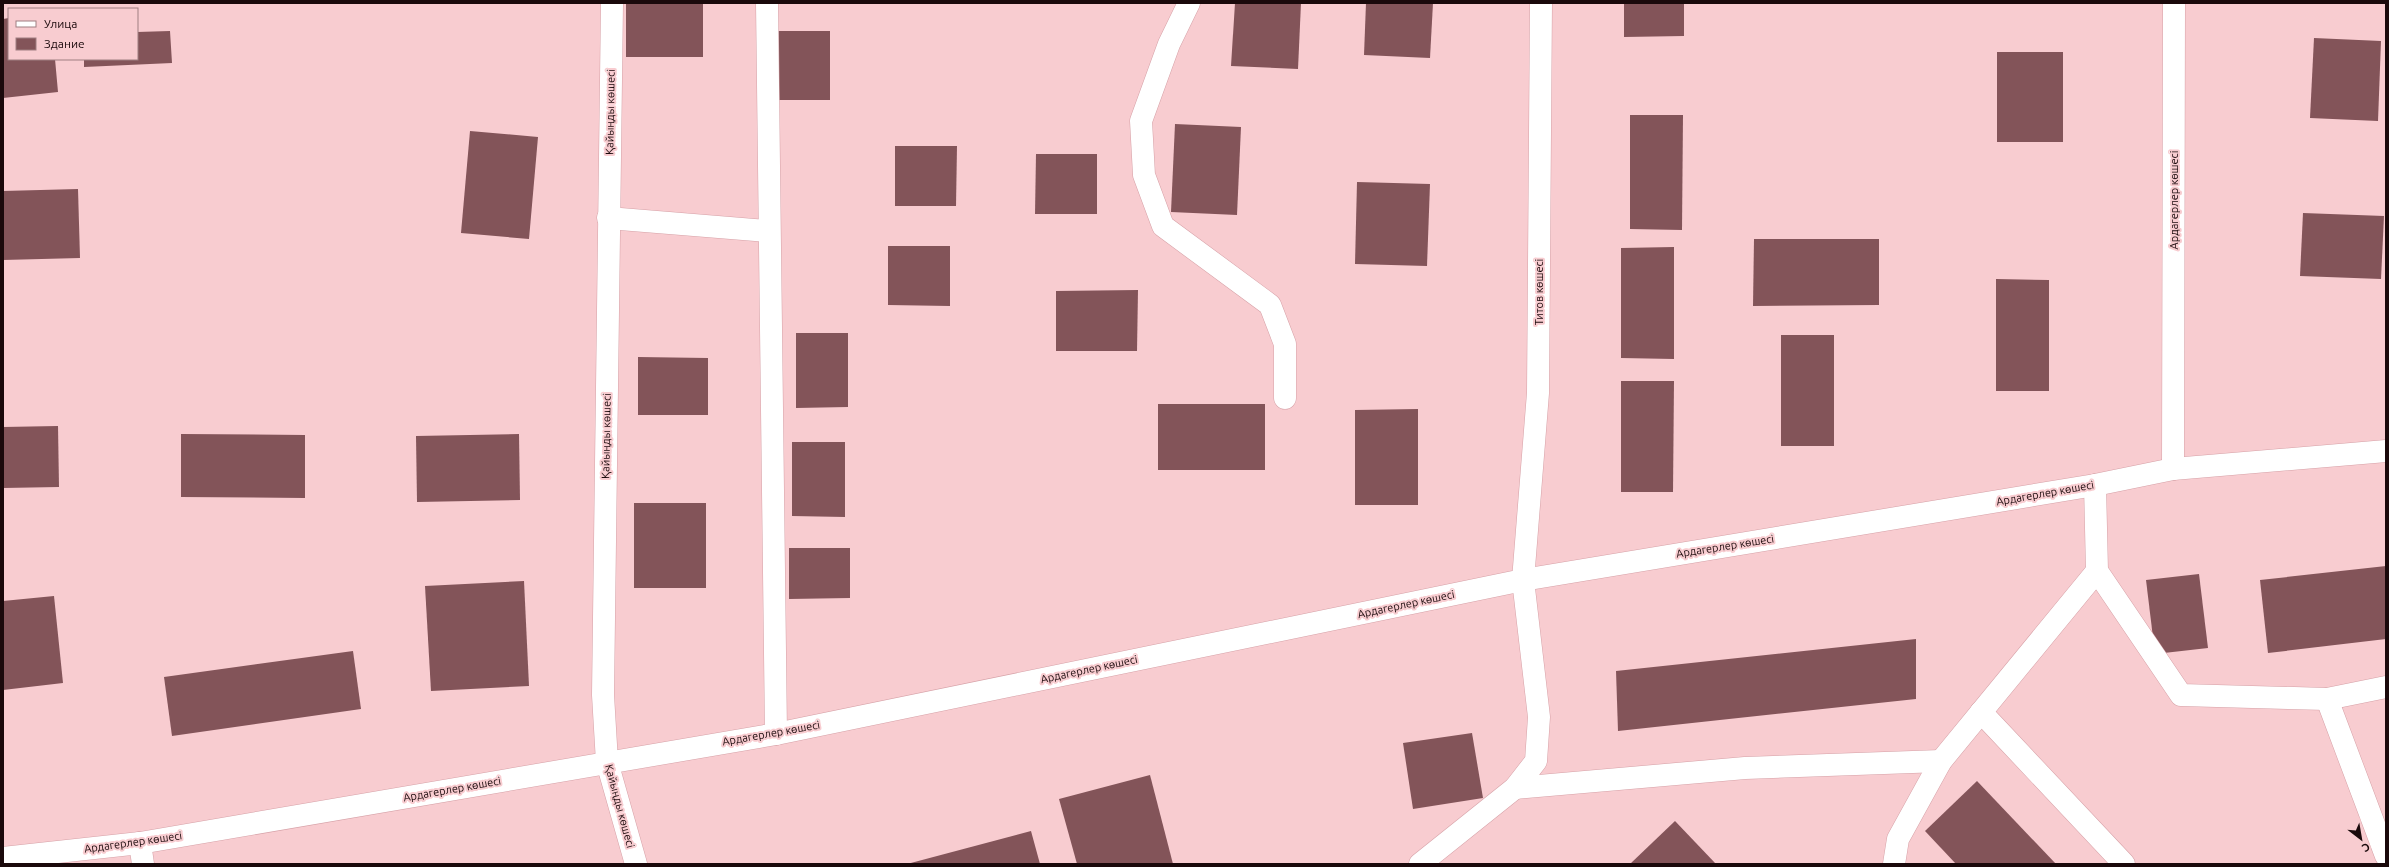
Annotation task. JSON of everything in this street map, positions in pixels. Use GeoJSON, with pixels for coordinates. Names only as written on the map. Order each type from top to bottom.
{"type":"FeatureCollection","features":[{"type":"Feature","properties":{"kind":"street","name":"Қайыңды көшесі"},"geometry":{"type":"LineString","coordinates":[[612,3],[603,687],[607,762],[636,864]]}},
{"type":"Feature","properties":{"kind":"street"},"geometry":{"type":"LineString","coordinates":[[767,3],[768,232],[776,734]]}},
{"type":"Feature","properties":{"kind":"street"},"geometry":{"type":"LineString","coordinates":[[1189,3],[1169,44],[1141,121],[1144,175],[1163,226],[1270,305],[1286,344],[1285,398]]}},
{"type":"Feature","properties":{"kind":"street","name":"Титов көшесі"},"geometry":{"type":"LineString","coordinates":[[1420,864],[1515,788],[1536,761],[1539,717],[1523,580],[1538,393],[1541,3]]}},
{"type":"Feature","properties":{"kind":"street","name":"Ардагерлер көшесі"},"geometry":{"type":"LineString","coordinates":[[2173,469],[2174,3]]}},
{"type":"Feature","properties":{"kind":"street"},"geometry":{"type":"LineString","coordinates":[[608,218],[768,232]]}},
{"type":"Feature","properties":{"kind":"street","name":"Ардагерлер көшесі"},"geometry":{"type":"LineString","coordinates":[[3,858],[141,854],[607,762],[776,734],[1523,580],[2095,485],[2173,469],[2386,451]]}},
{"type":"Feature","properties":{"kind":"street"},"geometry":{"type":"LineString","coordinates":[[2095,485],[2097,570],[2181,695],[2327,699],[2386,687]]}},
{"type":"Feature","properties":{"kind":"street"},"geometry":{"type":"LineString","coordinates":[[1894,864],[1898,839],[1941,761],[2097,570]]}},
{"type":"Feature","properties":{"kind":"street"},"geometry":{"type":"LineString","coordinates":[[2327,699],[2386,856]]}},
{"type":"Feature","properties":{"kind":"street"},"geometry":{"type":"LineString","coordinates":[[1981,712],[2124,864]]}},
{"type":"Feature","properties":{"kind":"street"},"geometry":{"type":"LineString","coordinates":[[1515,788],[1745,768],[1941,761]]}},
{"type":"Feature","properties":{"kind":"building"},"geometry":{"type":"Polygon","coordinates":[[[626,3],[703,3],[703,57],[626,57],[626,3]]]}},
{"type":"Feature","properties":{"kind":"building"},"geometry":{"type":"Polygon","coordinates":[[[1235,3],[1301,3],[1298,69],[1231,66],[1235,3]]]}},
{"type":"Feature","properties":{"kind":"building"},"geometry":{"type":"Polygon","coordinates":[[[1366,3],[1433,3],[1430,58],[1364,55],[1366,3]]]}},
{"type":"Feature","properties":{"kind":"building"},"geometry":{"type":"Polygon","coordinates":[[[1624,3],[1684,3],[1684,36],[1624,37],[1624,3]]]}},
{"type":"Feature","properties":{"kind":"building"},"geometry":{"type":"Polygon","coordinates":[[[8,18],[8,60],[55,60],[58,92],[3,98],[3,19],[8,18]]]}},
{"type":"Feature","properties":{"kind":"building"},"geometry":{"type":"Polygon","coordinates":[[[170,31],[172,63],[84,67],[84,60],[138,60],[138,32],[170,31]]]}},
{"type":"Feature","properties":{"kind":"building"},"geometry":{"type":"Polygon","coordinates":[[[776,31],[830,31],[830,100],[775,100],[776,31]]]}},
{"type":"Feature","properties":{"kind":"building"},"geometry":{"type":"Polygon","coordinates":[[[2314,38],[2381,41],[2378,121],[2310,118],[2314,38]]]}},
{"type":"Feature","properties":{"kind":"building"},"geometry":{"type":"Polygon","coordinates":[[[1997,52],[2063,52],[2063,142],[1997,142],[1997,52]]]}},
{"type":"Feature","properties":{"kind":"building"},"geometry":{"type":"Polygon","coordinates":[[[1630,115],[1683,115],[1682,230],[1630,229],[1630,115]]]}},
{"type":"Feature","properties":{"kind":"building"},"geometry":{"type":"Polygon","coordinates":[[[1175,124],[1241,127],[1237,215],[1171,212],[1175,124]]]}},
{"type":"Feature","properties":{"kind":"building"},"geometry":{"type":"Polygon","coordinates":[[[470,131],[538,137],[529,239],[461,233],[470,131]]]}},
{"type":"Feature","properties":{"kind":"building"},"geometry":{"type":"Polygon","coordinates":[[[895,146],[957,146],[956,206],[895,206],[895,146]]]}},
{"type":"Feature","properties":{"kind":"building"},"geometry":{"type":"Polygon","coordinates":[[[1036,154],[1097,154],[1097,214],[1035,214],[1036,154]]]}},
{"type":"Feature","properties":{"kind":"building"},"geometry":{"type":"Polygon","coordinates":[[[1357,182],[1430,184],[1427,266],[1355,264],[1357,182]]]}},
{"type":"Feature","properties":{"kind":"building"},"geometry":{"type":"Polygon","coordinates":[[[78,189],[80,258],[3,260],[3,191],[78,189]]]}},
{"type":"Feature","properties":{"kind":"building"},"geometry":{"type":"Polygon","coordinates":[[[2303,213],[2384,216],[2381,279],[2300,276],[2303,213]]]}},
{"type":"Feature","properties":{"kind":"building"},"geometry":{"type":"Polygon","coordinates":[[[1754,239],[1879,239],[1879,305],[1753,306],[1754,239]]]}},
{"type":"Feature","properties":{"kind":"building"},"geometry":{"type":"Polygon","coordinates":[[[888,246],[950,246],[950,306],[888,305],[888,246]]]}},
{"type":"Feature","properties":{"kind":"building"},"geometry":{"type":"Polygon","coordinates":[[[1674,247],[1674,359],[1621,358],[1621,248],[1674,247]]]}},
{"type":"Feature","properties":{"kind":"building"},"geometry":{"type":"Polygon","coordinates":[[[1996,279],[2049,280],[2049,391],[1996,391],[1996,279]]]}},
{"type":"Feature","properties":{"kind":"building"},"geometry":{"type":"Polygon","coordinates":[[[1138,290],[1137,351],[1056,351],[1056,291],[1138,290]]]}},
{"type":"Feature","properties":{"kind":"building"},"geometry":{"type":"Polygon","coordinates":[[[796,333],[848,333],[848,407],[796,408],[796,333]]]}},
{"type":"Feature","properties":{"kind":"building"},"geometry":{"type":"Polygon","coordinates":[[[1781,335],[1834,335],[1834,446],[1781,446],[1781,335]]]}},
{"type":"Feature","properties":{"kind":"building"},"geometry":{"type":"Polygon","coordinates":[[[638,357],[708,358],[708,415],[638,415],[638,357]]]}},
{"type":"Feature","properties":{"kind":"building"},"geometry":{"type":"Polygon","coordinates":[[[1621,381],[1674,381],[1673,492],[1621,492],[1621,381]]]}},
{"type":"Feature","properties":{"kind":"building"},"geometry":{"type":"Polygon","coordinates":[[[1158,404],[1265,404],[1265,470],[1158,470],[1158,404]]]}},
{"type":"Feature","properties":{"kind":"building"},"geometry":{"type":"Polygon","coordinates":[[[1418,409],[1418,505],[1355,505],[1355,410],[1418,409]]]}},
{"type":"Feature","properties":{"kind":"building"},"geometry":{"type":"Polygon","coordinates":[[[58,426],[59,487],[3,488],[3,427],[58,426]]]}},
{"type":"Feature","properties":{"kind":"building"},"geometry":{"type":"Polygon","coordinates":[[[181,434],[305,435],[305,498],[181,497],[181,434]]]}},
{"type":"Feature","properties":{"kind":"building"},"geometry":{"type":"Polygon","coordinates":[[[519,434],[520,500],[417,502],[416,436],[519,434]]]}},
{"type":"Feature","properties":{"kind":"building"},"geometry":{"type":"Polygon","coordinates":[[[792,442],[845,442],[845,517],[792,516],[792,442]]]}},
{"type":"Feature","properties":{"kind":"building"},"geometry":{"type":"Polygon","coordinates":[[[634,503],[706,503],[706,588],[634,588],[634,503]]]}},
{"type":"Feature","properties":{"kind":"building"},"geometry":{"type":"Polygon","coordinates":[[[789,548],[850,548],[850,598],[789,599],[789,548]]]}},
{"type":"Feature","properties":{"kind":"building"},"geometry":{"type":"Polygon","coordinates":[[[2386,566],[2386,639],[2268,653],[2260,580],[2386,566]]]}},
{"type":"Feature","properties":{"kind":"building"},"geometry":{"type":"Polygon","coordinates":[[[2199,574],[2208,648],[2155,654],[2146,580],[2199,574]]]}},
{"type":"Feature","properties":{"kind":"building"},"geometry":{"type":"Polygon","coordinates":[[[524,581],[529,686],[431,691],[425,586],[524,581]]]}},
{"type":"Feature","properties":{"kind":"building"},"geometry":{"type":"Polygon","coordinates":[[[54,596],[63,683],[3,690],[3,601],[54,596]]]}},
{"type":"Feature","properties":{"kind":"building"},"geometry":{"type":"Polygon","coordinates":[[[1916,639],[1916,699],[1618,731],[1616,671],[1916,639]]]}},
{"type":"Feature","properties":{"kind":"building"},"geometry":{"type":"Polygon","coordinates":[[[353,651],[361,709],[172,736],[164,677],[353,651]]]}},
{"type":"Feature","properties":{"kind":"building"},"geometry":{"type":"Polygon","coordinates":[[[1472,733],[1483,798],[1413,809],[1403,743],[1472,733]]]}},
{"type":"Feature","properties":{"kind":"building"},"geometry":{"type":"Polygon","coordinates":[[[1150,775],[1173,864],[1077,864],[1059,799],[1150,775]]]}},
{"type":"Feature","properties":{"kind":"building"},"geometry":{"type":"Polygon","coordinates":[[[1977,781],[2056,864],[1956,864],[1925,831],[1977,781]]]}},
{"type":"Feature","properties":{"kind":"building"},"geometry":{"type":"Polygon","coordinates":[[[1675,821],[1716,864],[1630,864],[1675,821]]]}},
{"type":"Feature","properties":{"kind":"building"},"geometry":{"type":"Polygon","coordinates":[[[1031,831],[1040,864],[907,864],[1031,831]]]}}]}
